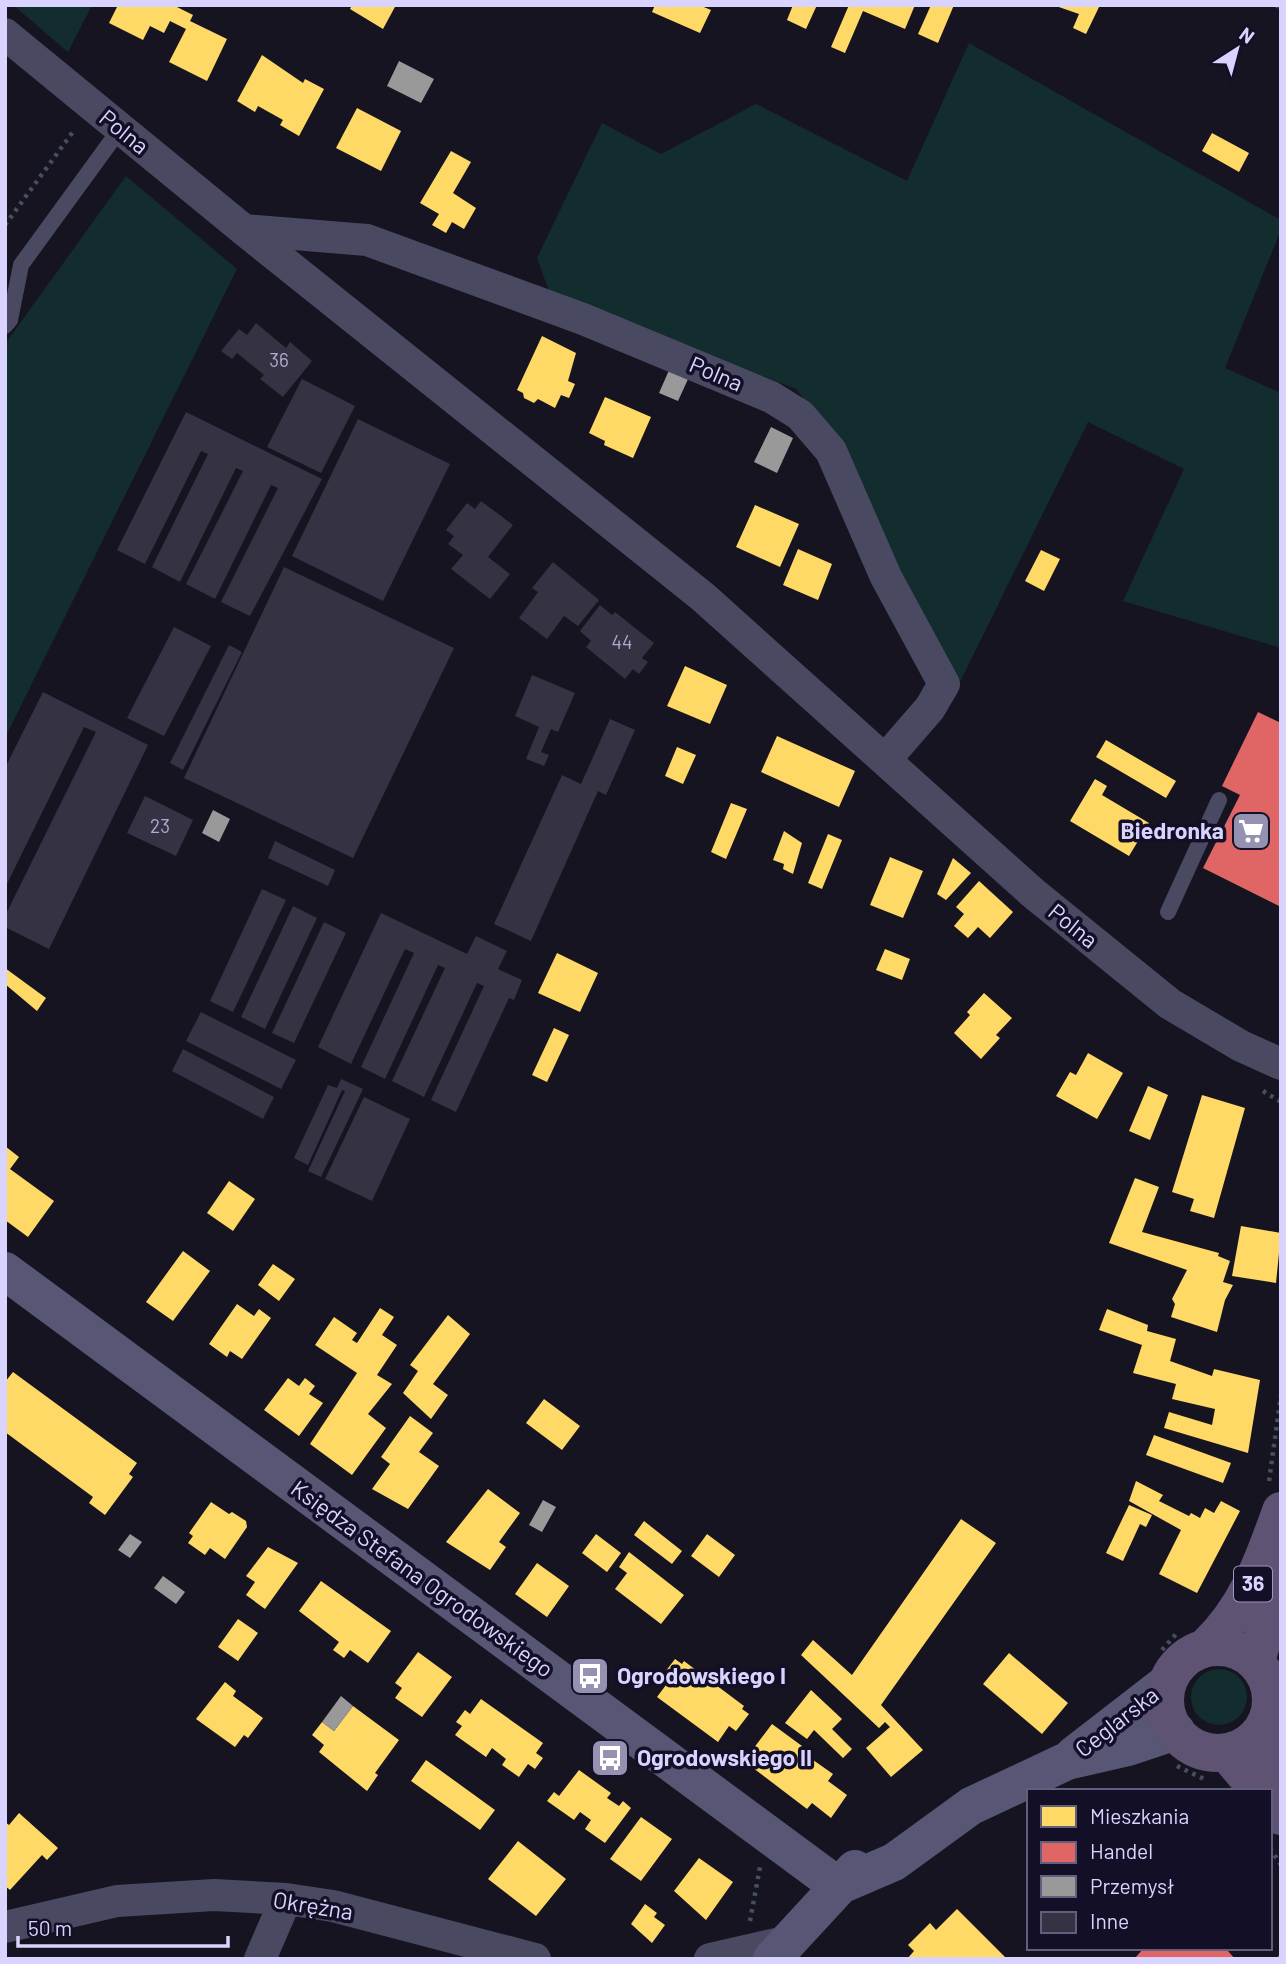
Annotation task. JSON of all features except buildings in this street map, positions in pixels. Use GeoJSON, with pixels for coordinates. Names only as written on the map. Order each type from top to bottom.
{"type":"FeatureCollection","features":[{"type":"Feature","properties":{"kind":"main road","name":"36"},"geometry":{"type":"LineString","coordinates":[[1167,1683],[1178,1665],[1194,1652],[1207,1647],[1226,1628],[1255,1581],[1281,1511]]}},
{"type":"Feature","properties":{"kind":"main road","name":"36"},"geometry":{"type":"LineString","coordinates":[[1256,1661],[1281,1578]]}},
{"type":"Feature","properties":{"kind":"main road"},"geometry":{"type":"LineString","coordinates":[[1207,1647],[1224,1647],[1256,1661],[1270,1687],[1272,1702],[1264,1728],[1220,1769]]}},
{"type":"Feature","properties":{"kind":"main road"},"geometry":{"type":"LineString","coordinates":[[1167,1683],[1167,1719],[1174,1748],[1194,1748],[1211,1753],[1220,1769],[1255,1789]]}},
{"type":"Feature","properties":{"kind":"main road"},"geometry":{"type":"LineString","coordinates":[[1264,1728],[1281,1771]]}},
{"type":"Feature","properties":{"kind":"street","name":"Polna"},"geometry":{"type":"LineString","coordinates":[[5,34],[112,140],[244,230],[703,597],[1033,893],[1170,1004],[1241,1046],[1281,1064]]}},
{"type":"Feature","properties":{"kind":"street","name":"Polna"},"geometry":{"type":"LineString","coordinates":[[244,230],[367,240],[583,319],[771,397],[800,415],[831,452],[886,578],[944,684],[930,708],[885,760]]}},
{"type":"Feature","properties":{"kind":"street","name":"Księdza Stefana Ogrodowskiego"},"geometry":{"type":"LineString","coordinates":[[5,1271],[838,1886]]}},
{"type":"Feature","properties":{"kind":"street","name":"Ceglarska"},"geometry":{"type":"LineString","coordinates":[[778,1950],[838,1886],[894,1862],[971,1807],[1067,1761],[1167,1683]]}},
{"type":"Feature","properties":{"kind":"street","name":"Ceglarska"},"geometry":{"type":"LineString","coordinates":[[1067,1761],[1128,1747],[1174,1748]]}},
{"type":"Feature","properties":{"kind":"street","name":"Okrężna"},"geometry":{"type":"LineString","coordinates":[[5,1927],[117,1901],[214,1895],[286,1899],[333,1906],[535,1959]]}},
{"type":"Feature","properties":{"kind":"street"},"geometry":{"type":"LineString","coordinates":[[260,1959],[286,1899]]}},
{"type":"Feature","properties":{"kind":"street"},"geometry":{"type":"LineString","coordinates":[[710,1959],[778,1950]]}},
{"type":"Feature","properties":{"kind":"lane"},"geometry":{"type":"LineString","coordinates":[[5,274],[21,265],[112,140]]}},
{"type":"Feature","properties":{"kind":"lane"},"geometry":{"type":"LineString","coordinates":[[5,327],[10,320],[21,265]]}},
{"type":"Feature","properties":{"kind":"lane"},"geometry":{"type":"LineString","coordinates":[[1168,912],[1219,800]]}},
{"type":"Feature","properties":{"kind":"path"},"geometry":{"type":"LineString","coordinates":[[65,120],[75,128],[112,140]]}},
{"type":"Feature","properties":{"kind":"path"},"geometry":{"type":"LineString","coordinates":[[5,225],[75,128]]}},
{"type":"Feature","properties":{"kind":"path"},"geometry":{"type":"LineString","coordinates":[[1257,1087],[1281,1101]]}},
{"type":"Feature","properties":{"kind":"path"},"geometry":{"type":"LineString","coordinates":[[1174,1748],[1194,1773],[1220,1769]]}},
{"type":"Feature","properties":{"kind":"path"},"geometry":{"type":"LineString","coordinates":[[749,1924],[762,1856]]}},
{"type":"Feature","properties":{"kind":"green space"},"geometry":{"type":"Polygon","coordinates":[[[13,5],[92,5],[68,52],[13,5]]]}},
{"type":"Feature","properties":{"kind":"green space"},"geometry":{"type":"Polygon","coordinates":[[[969,43],[1281,220],[1281,230],[1225,368],[1281,393],[1281,648],[1123,601],[1184,469],[1088,422],[960,682],[896,569],[847,454],[796,389],[550,294],[537,258],[602,123],[661,154],[756,104],[907,181],[969,43]]]}},
{"type":"Feature","properties":{"kind":"green space"},"geometry":{"type":"Polygon","coordinates":[[[126,176],[237,269],[5,738],[5,344],[126,176]]]}},
{"type":"Feature","properties":{"kind":"green space"},"geometry":{"type":"Polygon","coordinates":[[[1213,1669],[1225,1669],[1235,1673],[1243,1681],[1247,1697],[1243,1713],[1235,1721],[1225,1725],[1213,1725],[1203,1721],[1195,1713],[1191,1703],[1191,1691],[1195,1681],[1203,1673],[1213,1669]]]}},
{"type":"Feature","properties":{"kind":"place","name":"Biedronka"},"geometry":{"type":"Point","coordinates":[1251,831]}},
{"type":"Feature","properties":{"kind":"place","name":"Ogrodowskiego I"},"geometry":{"type":"Point","coordinates":[590,1676]}},
{"type":"Feature","properties":{"kind":"place","name":"Ogrodowskiego II"},"geometry":{"type":"Point","coordinates":[610,1758]}}]}
